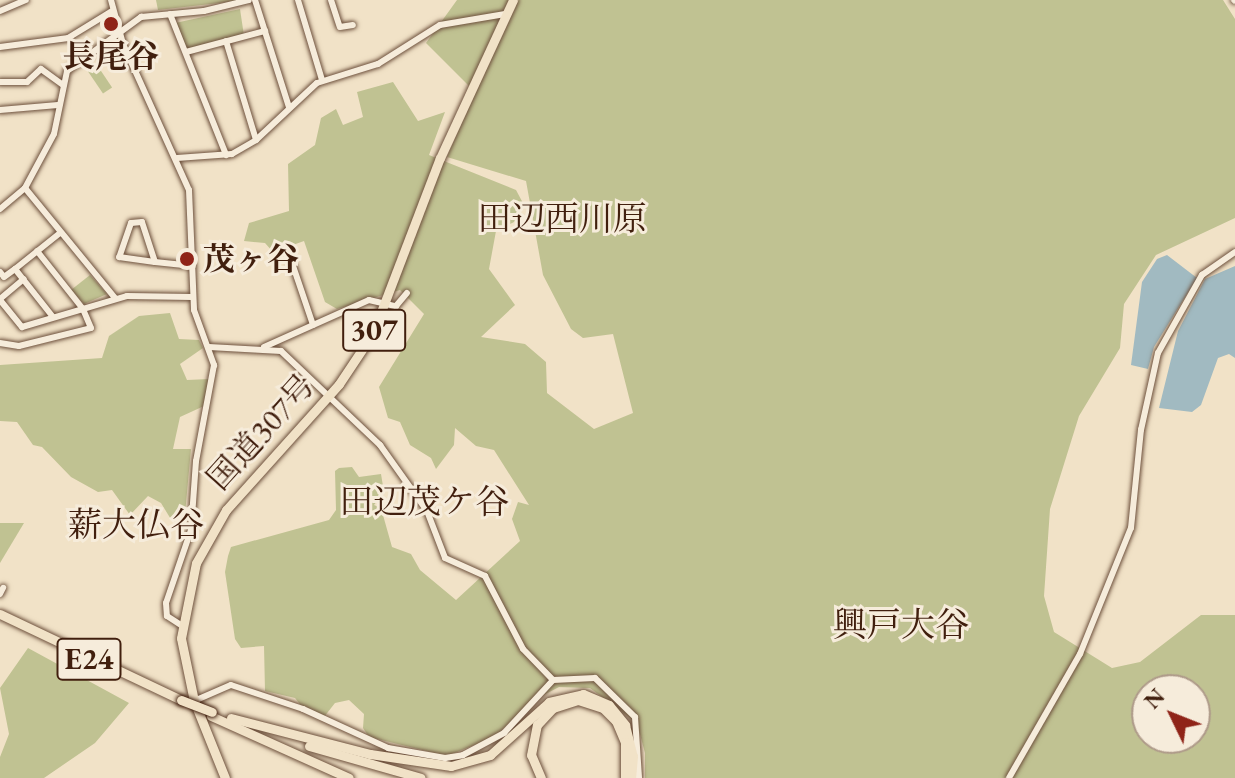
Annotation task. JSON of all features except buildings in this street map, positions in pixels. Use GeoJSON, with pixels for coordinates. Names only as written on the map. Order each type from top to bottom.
{"type":"FeatureCollection","features":[{"type":"Feature","properties":{"kind":"highway","name":"国道307号"},"geometry":{"type":"LineString","coordinates":[[225,778],[194,701],[181,625],[196,563],[226,510],[328,397],[356,361],[386,305],[440,158],[513,0]]}},
{"type":"Feature","properties":{"kind":"highway","name":"E24"},"geometry":{"type":"LineString","coordinates":[[0,616],[349,778]]}},
{"type":"Feature","properties":{"kind":"highway"},"geometry":{"type":"LineString","coordinates":[[231,718],[370,754],[451,766],[490,755],[549,702],[583,694],[601,700],[620,716],[631,744],[628,778]]}},
{"type":"Feature","properties":{"kind":"highway"},"geometry":{"type":"LineString","coordinates":[[541,778],[531,755],[537,725],[553,708],[578,700],[603,708],[616,721],[625,742],[628,778]]}},
{"type":"Feature","properties":{"kind":"highway","name":"E24"},"geometry":{"type":"LineString","coordinates":[[212,714],[421,778]]}},
{"type":"Feature","properties":{"kind":"street"},"geometry":{"type":"LineString","coordinates":[[0,11],[26,0]]}},
{"type":"Feature","properties":{"kind":"street"},"geometry":{"type":"LineString","coordinates":[[111,0],[118,31],[189,190],[192,297],[209,347],[213,388],[196,461],[191,530],[166,603],[167,616],[181,625]]}},
{"type":"Feature","properties":{"kind":"street"},"geometry":{"type":"LineString","coordinates":[[255,0],[289,107]]}},
{"type":"Feature","properties":{"kind":"street"},"geometry":{"type":"LineString","coordinates":[[298,0],[322,80]]}},
{"type":"Feature","properties":{"kind":"street"},"geometry":{"type":"LineString","coordinates":[[331,0],[340,27],[353,25]]}},
{"type":"Feature","properties":{"kind":"street"},"geometry":{"type":"LineString","coordinates":[[0,209],[25,188],[54,134],[67,71],[141,17],[243,1]]}},
{"type":"Feature","properties":{"kind":"street"},"geometry":{"type":"LineString","coordinates":[[0,47],[68,38],[112,11]]}},
{"type":"Feature","properties":{"kind":"street"},"geometry":{"type":"LineString","coordinates":[[170,14],[226,155]]}},
{"type":"Feature","properties":{"kind":"street"},"geometry":{"type":"LineString","coordinates":[[177,158],[226,155],[256,140],[322,80],[378,64],[440,25],[505,14]]}},
{"type":"Feature","properties":{"kind":"street"},"geometry":{"type":"LineString","coordinates":[[186,52],[265,31]]}},
{"type":"Feature","properties":{"kind":"street"},"geometry":{"type":"LineString","coordinates":[[226,41],[256,140]]}},
{"type":"Feature","properties":{"kind":"street"},"geometry":{"type":"LineString","coordinates":[[0,82],[27,82],[41,69],[63,85]]}},
{"type":"Feature","properties":{"kind":"street"},"geometry":{"type":"LineString","coordinates":[[0,110],[58,105]]}},
{"type":"Feature","properties":{"kind":"street"},"geometry":{"type":"LineString","coordinates":[[25,188],[115,298]]}},
{"type":"Feature","properties":{"kind":"street"},"geometry":{"type":"LineString","coordinates":[[155,262],[142,222],[131,223],[119,257],[155,262],[193,266]]}},
{"type":"Feature","properties":{"kind":"street"},"geometry":{"type":"LineString","coordinates":[[0,272],[4,277],[60,233]]}},
{"type":"Feature","properties":{"kind":"street"},"geometry":{"type":"LineString","coordinates":[[0,343],[19,346],[91,328],[83,309],[37,251]]}},
{"type":"Feature","properties":{"kind":"street"},"geometry":{"type":"LineString","coordinates":[[288,251],[313,325]]}},
{"type":"Feature","properties":{"kind":"street"},"geometry":{"type":"LineString","coordinates":[[1009,778],[1080,654],[1131,528],[1141,430],[1158,353],[1202,275],[1235,252]]}},
{"type":"Feature","properties":{"kind":"street"},"geometry":{"type":"LineString","coordinates":[[15,269],[53,317]]}},
{"type":"Feature","properties":{"kind":"street"},"geometry":{"type":"LineString","coordinates":[[24,279],[0,299],[22,327],[115,298],[192,297]]}},
{"type":"Feature","properties":{"kind":"street"},"geometry":{"type":"LineString","coordinates":[[264,347],[369,300],[396,306],[407,293]]}},
{"type":"Feature","properties":{"kind":"street"},"geometry":{"type":"LineString","coordinates":[[209,347],[264,347],[281,351],[393,459],[427,511],[445,558],[485,576],[523,649],[553,680]]}},
{"type":"Feature","properties":{"kind":"street"},"geometry":{"type":"LineString","coordinates":[[194,701],[231,685],[303,709],[388,748],[445,758],[463,755],[504,733],[553,680],[595,678],[625,702],[639,738],[639,778]]}},
{"type":"Feature","properties":{"kind":"green space"},"geometry":{"type":"Polygon","coordinates":[[[156,0],[236,0],[237,1],[158,10],[156,0]]]}},
{"type":"Feature","properties":{"kind":"green space"},"geometry":{"type":"Polygon","coordinates":[[[457,0],[1223,0],[1235,19],[1235,218],[1156,255],[1124,304],[1120,348],[1079,416],[1050,509],[1044,596],[1054,632],[1112,668],[1140,662],[1201,615],[1235,615],[1235,778],[645,778],[645,753],[637,723],[590,688],[559,687],[534,700],[494,737],[447,756],[369,737],[363,728],[364,714],[349,700],[335,703],[324,717],[306,712],[295,698],[265,691],[264,646],[241,648],[235,639],[225,572],[228,556],[231,547],[329,520],[336,510],[335,471],[339,468],[352,467],[359,477],[381,474],[384,492],[374,505],[381,508],[392,547],[411,554],[420,570],[456,600],[520,541],[512,519],[518,502],[529,505],[494,450],[476,446],[455,428],[454,445],[436,469],[431,458],[410,445],[400,422],[388,418],[379,387],[424,314],[400,290],[337,309],[325,302],[304,241],[273,252],[265,243],[244,241],[249,223],[289,211],[288,164],[315,145],[321,118],[336,109],[343,125],[363,117],[357,92],[393,82],[418,121],[445,112],[429,155],[516,190],[524,205],[514,222],[496,231],[489,269],[515,305],[481,337],[525,344],[546,362],[547,393],[594,429],[633,413],[613,334],[583,338],[571,329],[543,275],[526,181],[447,157],[475,92],[426,43],[457,0]]]}},
{"type":"Feature","properties":{"kind":"green space"},"geometry":{"type":"Polygon","coordinates":[[[240,9],[244,36],[186,52],[175,23],[240,9]]]}},
{"type":"Feature","properties":{"kind":"green space"},"geometry":{"type":"Polygon","coordinates":[[[97,65],[112,87],[103,94],[88,71],[97,65]]]}},
{"type":"Feature","properties":{"kind":"green space"},"geometry":{"type":"Polygon","coordinates":[[[90,275],[107,294],[84,304],[71,290],[90,275]]]}},
{"type":"Feature","properties":{"kind":"green space"},"geometry":{"type":"Polygon","coordinates":[[[170,313],[179,339],[199,340],[203,348],[180,364],[187,380],[209,379],[204,406],[180,417],[173,449],[191,449],[184,525],[172,521],[161,503],[148,496],[130,515],[112,490],[98,492],[71,477],[42,447],[33,445],[17,422],[0,421],[0,365],[102,358],[109,336],[139,316],[170,313]]]}},
{"type":"Feature","properties":{"kind":"green space"},"geometry":{"type":"Polygon","coordinates":[[[0,523],[24,523],[0,563],[0,523]]]}},
{"type":"Feature","properties":{"kind":"green space"},"geometry":{"type":"Polygon","coordinates":[[[28,648],[129,703],[95,743],[44,778],[0,778],[0,757],[9,734],[0,688],[28,648]]]}},
{"type":"Feature","properties":{"kind":"water"},"geometry":{"type":"Polygon","coordinates":[[[1167,255],[1197,278],[1154,347],[1148,369],[1131,365],[1142,282],[1157,259],[1167,255]]]}},
{"type":"Feature","properties":{"kind":"water"},"geometry":{"type":"Polygon","coordinates":[[[1235,266],[1235,358],[1229,354],[1218,358],[1201,405],[1192,412],[1159,408],[1178,331],[1205,279],[1235,266]]]}},
{"type":"Feature","properties":{"kind":"place","name":"長尾谷"},"geometry":{"type":"Point","coordinates":[111,24]}},
{"type":"Feature","properties":{"kind":"place","name":"茂ヶ谷"},"geometry":{"type":"Point","coordinates":[187,259]}},
{"type":"Feature","properties":{"kind":"district","name":"田辺西川原"},"geometry":{"type":"Point","coordinates":[562,219]}},
{"type":"Feature","properties":{"kind":"district","name":"田辺茂ケ谷"},"geometry":{"type":"Point","coordinates":[424,502]}},
{"type":"Feature","properties":{"kind":"district","name":"薪大仏谷"},"geometry":{"type":"Point","coordinates":[136,525]}},
{"type":"Feature","properties":{"kind":"district","name":"興戸大谷"},"geometry":{"type":"Point","coordinates":[901,625]}}]}
